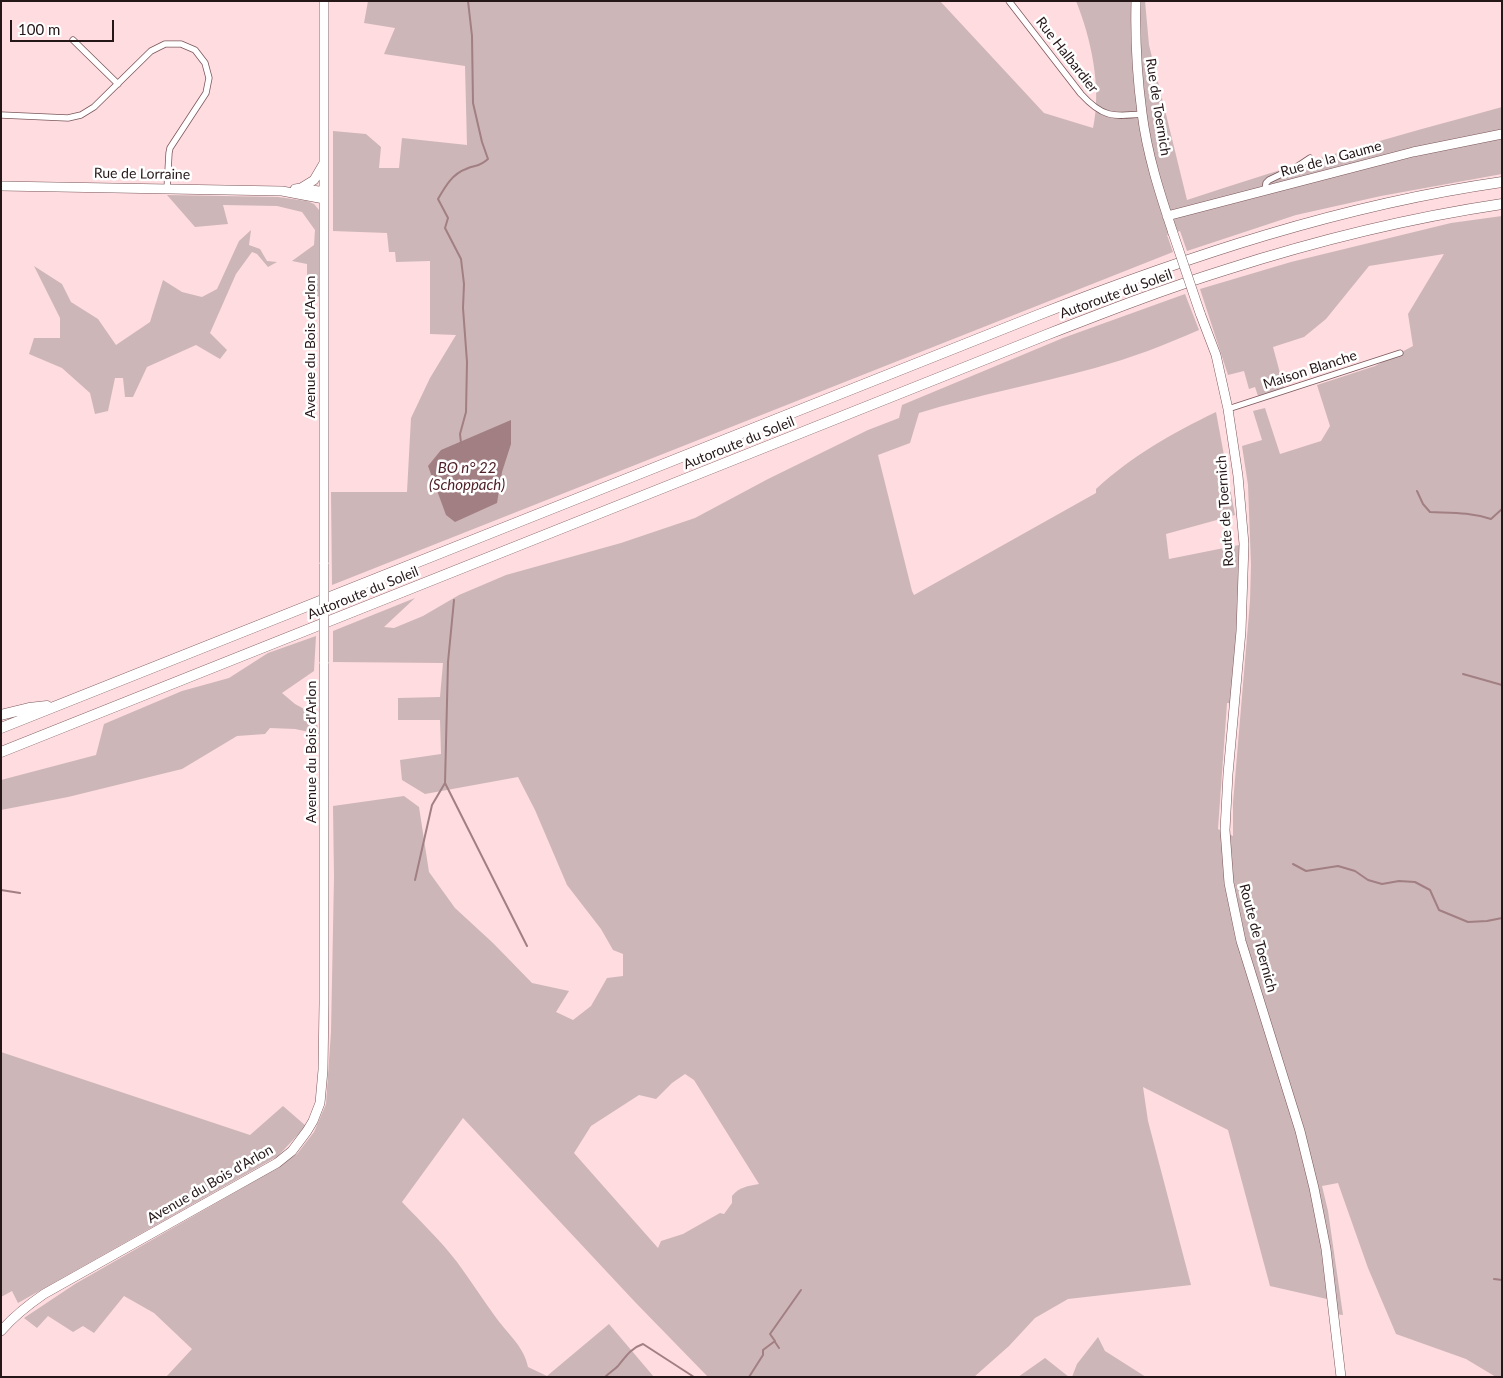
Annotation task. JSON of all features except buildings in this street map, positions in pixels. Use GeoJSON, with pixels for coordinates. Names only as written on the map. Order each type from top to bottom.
{"type":"FeatureCollection","features":[{"type":"Feature","properties":{"kind":"highway","name":"Autoroute du Soleil"},"geometry":{"type":"LineString","coordinates":[[1,728],[1029,318],[1154,271],[1280,230],[1344,213],[1502,182]]}},
{"type":"Feature","properties":{"kind":"highway","name":"Autoroute du Soleil"},"geometry":{"type":"LineString","coordinates":[[1,752],[1154,294],[1285,251],[1350,234],[1418,219],[1502,204]]}},
{"type":"Feature","properties":{"kind":"highway"},"geometry":{"type":"LineString","coordinates":[[1,715],[29,708],[63,704]]}},
{"type":"Feature","properties":{"kind":"highway"},"geometry":{"type":"LineString","coordinates":[[1,756],[13,748]]}},
{"type":"Feature","properties":{"kind":"main road","name":"Avenue du Bois d'Arlon"},"geometry":{"type":"LineString","coordinates":[[1,1331],[30,1304],[44,1294],[276,1163],[292,1151],[314,1121],[320,1103],[323,1070],[324,1003],[324,1]]}},
{"type":"Feature","properties":{"kind":"main road","name":"Rue de Toernich"},"geometry":{"type":"LineString","coordinates":[[1136,1],[1136,51],[1142,114],[1150,156],[1168,216]]}},
{"type":"Feature","properties":{"kind":"main road","name":"Rue de la Gaume"},"geometry":{"type":"LineString","coordinates":[[1168,216],[1413,152],[1502,134]]}},
{"type":"Feature","properties":{"kind":"main road"},"geometry":{"type":"LineString","coordinates":[[301,188],[314,180],[324,162]]}},
{"type":"Feature","properties":{"kind":"main road","name":"Rue de Lorraine"},"geometry":{"type":"LineString","coordinates":[[1,186],[282,191],[324,195]]}},
{"type":"Feature","properties":{"kind":"main road","name":"Rue de Lorraine"},"geometry":{"type":"LineString","coordinates":[[282,191],[301,188],[324,195]]}},
{"type":"Feature","properties":{"kind":"main road"},"geometry":{"type":"LineString","coordinates":[[1168,216],[1216,355],[1228,409]]}},
{"type":"Feature","properties":{"kind":"main road","name":"Route de Toernich"},"geometry":{"type":"LineString","coordinates":[[1228,409],[1238,476],[1244,544],[1241,631],[1225,830],[1229,883],[1242,941],[1300,1131],[1314,1188],[1326,1249],[1342,1377]]}},
{"type":"Feature","properties":{"kind":"street","name":"Rue Halbardier"},"geometry":{"type":"LineString","coordinates":[[1009,1],[1092,106],[1102,112],[1119,117],[1142,114]]}},
{"type":"Feature","properties":{"kind":"street"},"geometry":{"type":"LineString","coordinates":[[73,40],[118,84]]}},
{"type":"Feature","properties":{"kind":"street"},"geometry":{"type":"LineString","coordinates":[[1,115],[68,118],[81,115],[94,107],[151,51],[165,44],[181,44],[195,50],[205,62],[209,78],[206,93],[170,148],[167,188]]}},
{"type":"Feature","properties":{"kind":"street"},"geometry":{"type":"LineString","coordinates":[[1265,191],[1266,183],[1269,180],[1310,158]]}},
{"type":"Feature","properties":{"kind":"street","name":"Maison Blanche"},"geometry":{"type":"LineString","coordinates":[[1228,409],[1316,382],[1400,353]]}},
{"type":"Feature","properties":{"kind":"shaded area"},"geometry":{"type":"Polygon","coordinates":[[[368,1],[940,1],[1044,113],[1093,128],[1096,96],[1094,63],[1076,1],[1145,1],[1149,45],[1187,200],[1304,163],[1502,107],[1502,174],[1381,196],[1296,215],[1187,251],[1180,231],[1167,235],[1173,252],[332,585],[331,492],[407,492],[411,418],[430,378],[456,335],[430,334],[430,261],[396,262],[395,252],[389,252],[387,233],[333,231],[333,131],[366,134],[381,147],[379,168],[399,168],[402,138],[467,145],[465,66],[384,54],[395,28],[364,23],[368,1]]]}},
{"type":"Feature","properties":{"kind":"shaded area"},"geometry":{"type":"Polygon","coordinates":[[[167,195],[278,197],[307,201],[314,204],[319,210],[320,220],[320,297],[307,293],[307,264],[292,261],[314,245],[315,230],[302,212],[277,206],[223,205],[228,224],[195,227],[167,195]]]}},
{"type":"Feature","properties":{"kind":"shaded area"},"geometry":{"type":"Polygon","coordinates":[[[1502,216],[1502,1377],[1496,1377],[1466,1359],[1396,1334],[1368,1268],[1338,1183],[1322,1186],[1328,1211],[1343,1315],[1335,1314],[1334,1305],[1327,1299],[1270,1286],[1228,1130],[1143,1087],[1148,1121],[1191,1285],[1068,1299],[1035,1318],[1009,1346],[974,1377],[708,1377],[463,1118],[402,1202],[438,1239],[457,1262],[497,1319],[520,1347],[528,1367],[547,1376],[609,1324],[654,1377],[166,1377],[192,1349],[154,1313],[124,1296],[94,1333],[83,1326],[73,1332],[48,1316],[37,1328],[24,1318],[75,1284],[246,1186],[297,1154],[314,1132],[326,1104],[331,1032],[334,877],[333,806],[404,796],[419,807],[429,872],[455,908],[532,983],[569,991],[556,1012],[573,1020],[591,1006],[607,978],[623,976],[623,954],[613,950],[601,929],[567,885],[535,810],[518,777],[425,794],[402,780],[400,760],[441,754],[440,720],[398,720],[398,698],[440,697],[443,663],[333,662],[333,631],[415,598],[384,627],[394,628],[423,616],[459,595],[506,575],[621,543],[695,518],[768,479],[868,430],[899,418],[902,405],[1063,338],[1185,294],[1199,330],[1148,351],[1108,364],[919,413],[910,443],[878,455],[914,595],[1096,493],[1096,489],[1138,455],[1216,412],[1235,515],[1166,534],[1169,559],[1244,544],[1234,703],[1227,703],[1218,829],[1233,836],[1233,803],[1250,601],[1251,565],[1248,485],[1242,446],[1262,440],[1253,411],[1265,408],[1280,454],[1321,441],[1330,426],[1317,385],[1375,366],[1413,346],[1408,314],[1444,254],[1369,266],[1326,319],[1304,337],[1273,347],[1284,388],[1258,396],[1255,387],[1249,389],[1244,371],[1228,375],[1200,289],[1291,262],[1451,223],[1502,216]],[[685,1074],[672,1083],[656,1099],[639,1095],[591,1126],[574,1153],[658,1248],[661,1241],[683,1234],[720,1213],[724,1214],[732,1203],[732,1196],[735,1193],[744,1187],[759,1184],[694,1080],[685,1074]]]}},
{"type":"Feature","properties":{"kind":"shaded area"},"geometry":{"type":"Polygon","coordinates":[[[251,230],[249,245],[260,249],[267,261],[277,262],[268,267],[257,254],[252,252],[236,274],[210,333],[227,350],[220,359],[196,345],[147,367],[133,397],[125,397],[123,378],[115,378],[108,411],[95,414],[90,393],[62,368],[29,354],[34,338],[60,338],[60,318],[34,266],[62,284],[71,302],[98,319],[116,345],[150,322],[163,280],[182,292],[202,297],[217,289],[239,241],[251,230]]]}},
{"type":"Feature","properties":{"kind":"shaded area"},"geometry":{"type":"Polygon","coordinates":[[[316,636],[314,671],[282,693],[295,704],[315,715],[319,734],[295,729],[270,728],[265,734],[237,736],[182,769],[68,797],[1,810],[1,780],[96,755],[104,724],[182,691],[229,678],[268,653],[316,636]]]}},
{"type":"Feature","properties":{"kind":"shaded area"},"geometry":{"type":"Polygon","coordinates":[[[1,1052],[250,1135],[283,1106],[306,1126],[278,1156],[18,1303],[12,1291],[1,1297],[1,1052]]]}},
{"type":"Feature","properties":{"kind":"shaded area"},"geometry":{"type":"Polygon","coordinates":[[[1098,1337],[1105,1351],[1146,1377],[1072,1377],[1077,1364],[1098,1337]]]}},
{"type":"Feature","properties":{"kind":"shaded area"},"geometry":{"type":"Polygon","coordinates":[[[1045,1358],[1069,1377],[1018,1377],[1045,1358]]]}},
{"type":"Feature","properties":{"kind":"water","name":"BO n° 22 (Schoppach)"},"geometry":{"type":"Polygon","coordinates":[[[511,420],[511,444],[502,472],[497,503],[455,522],[446,515],[428,466],[441,450],[511,420]]]}},
{"type":"Feature","properties":{"kind":"waterway"},"geometry":{"type":"LineString","coordinates":[[461,443],[460,434],[466,412],[467,362],[463,308],[464,284],[461,259],[445,228],[448,218],[438,199],[449,181],[457,174],[482,164],[488,159],[473,103],[472,36],[468,1]]}},
{"type":"Feature","properties":{"kind":"waterway"},"geometry":{"type":"LineString","coordinates":[[1417,491],[1423,504],[1430,512],[1468,514],[1491,519],[1502,509]]}},
{"type":"Feature","properties":{"kind":"waterway"},"geometry":{"type":"LineString","coordinates":[[415,880],[432,805],[445,783],[448,662],[454,600]]}},
{"type":"Feature","properties":{"kind":"waterway"},"geometry":{"type":"LineString","coordinates":[[1463,674],[1502,685]]}},
{"type":"Feature","properties":{"kind":"waterway"},"geometry":{"type":"LineString","coordinates":[[445,783],[527,946]]}},
{"type":"Feature","properties":{"kind":"waterway"},"geometry":{"type":"LineString","coordinates":[[1293,864],[1306,871],[1338,866],[1355,871],[1368,880],[1382,884],[1399,881],[1415,882],[1430,890],[1439,910],[1468,922],[1502,918]]}},
{"type":"Feature","properties":{"kind":"waterway"},"geometry":{"type":"LineString","coordinates":[[1,890],[20,893]]}},
{"type":"Feature","properties":{"kind":"waterway"},"geometry":{"type":"LineString","coordinates":[[1494,1279],[1502,1280]]}},
{"type":"Feature","properties":{"kind":"waterway"},"geometry":{"type":"LineString","coordinates":[[749,1377],[763,1355],[763,1350],[775,1341],[770,1334],[801,1290]]}},
{"type":"Feature","properties":{"kind":"waterway"},"geometry":{"type":"LineString","coordinates":[[775,1342],[779,1348]]}},
{"type":"Feature","properties":{"kind":"waterway"},"geometry":{"type":"LineString","coordinates":[[605,1377],[632,1350],[643,1344],[694,1377]]}}]}
